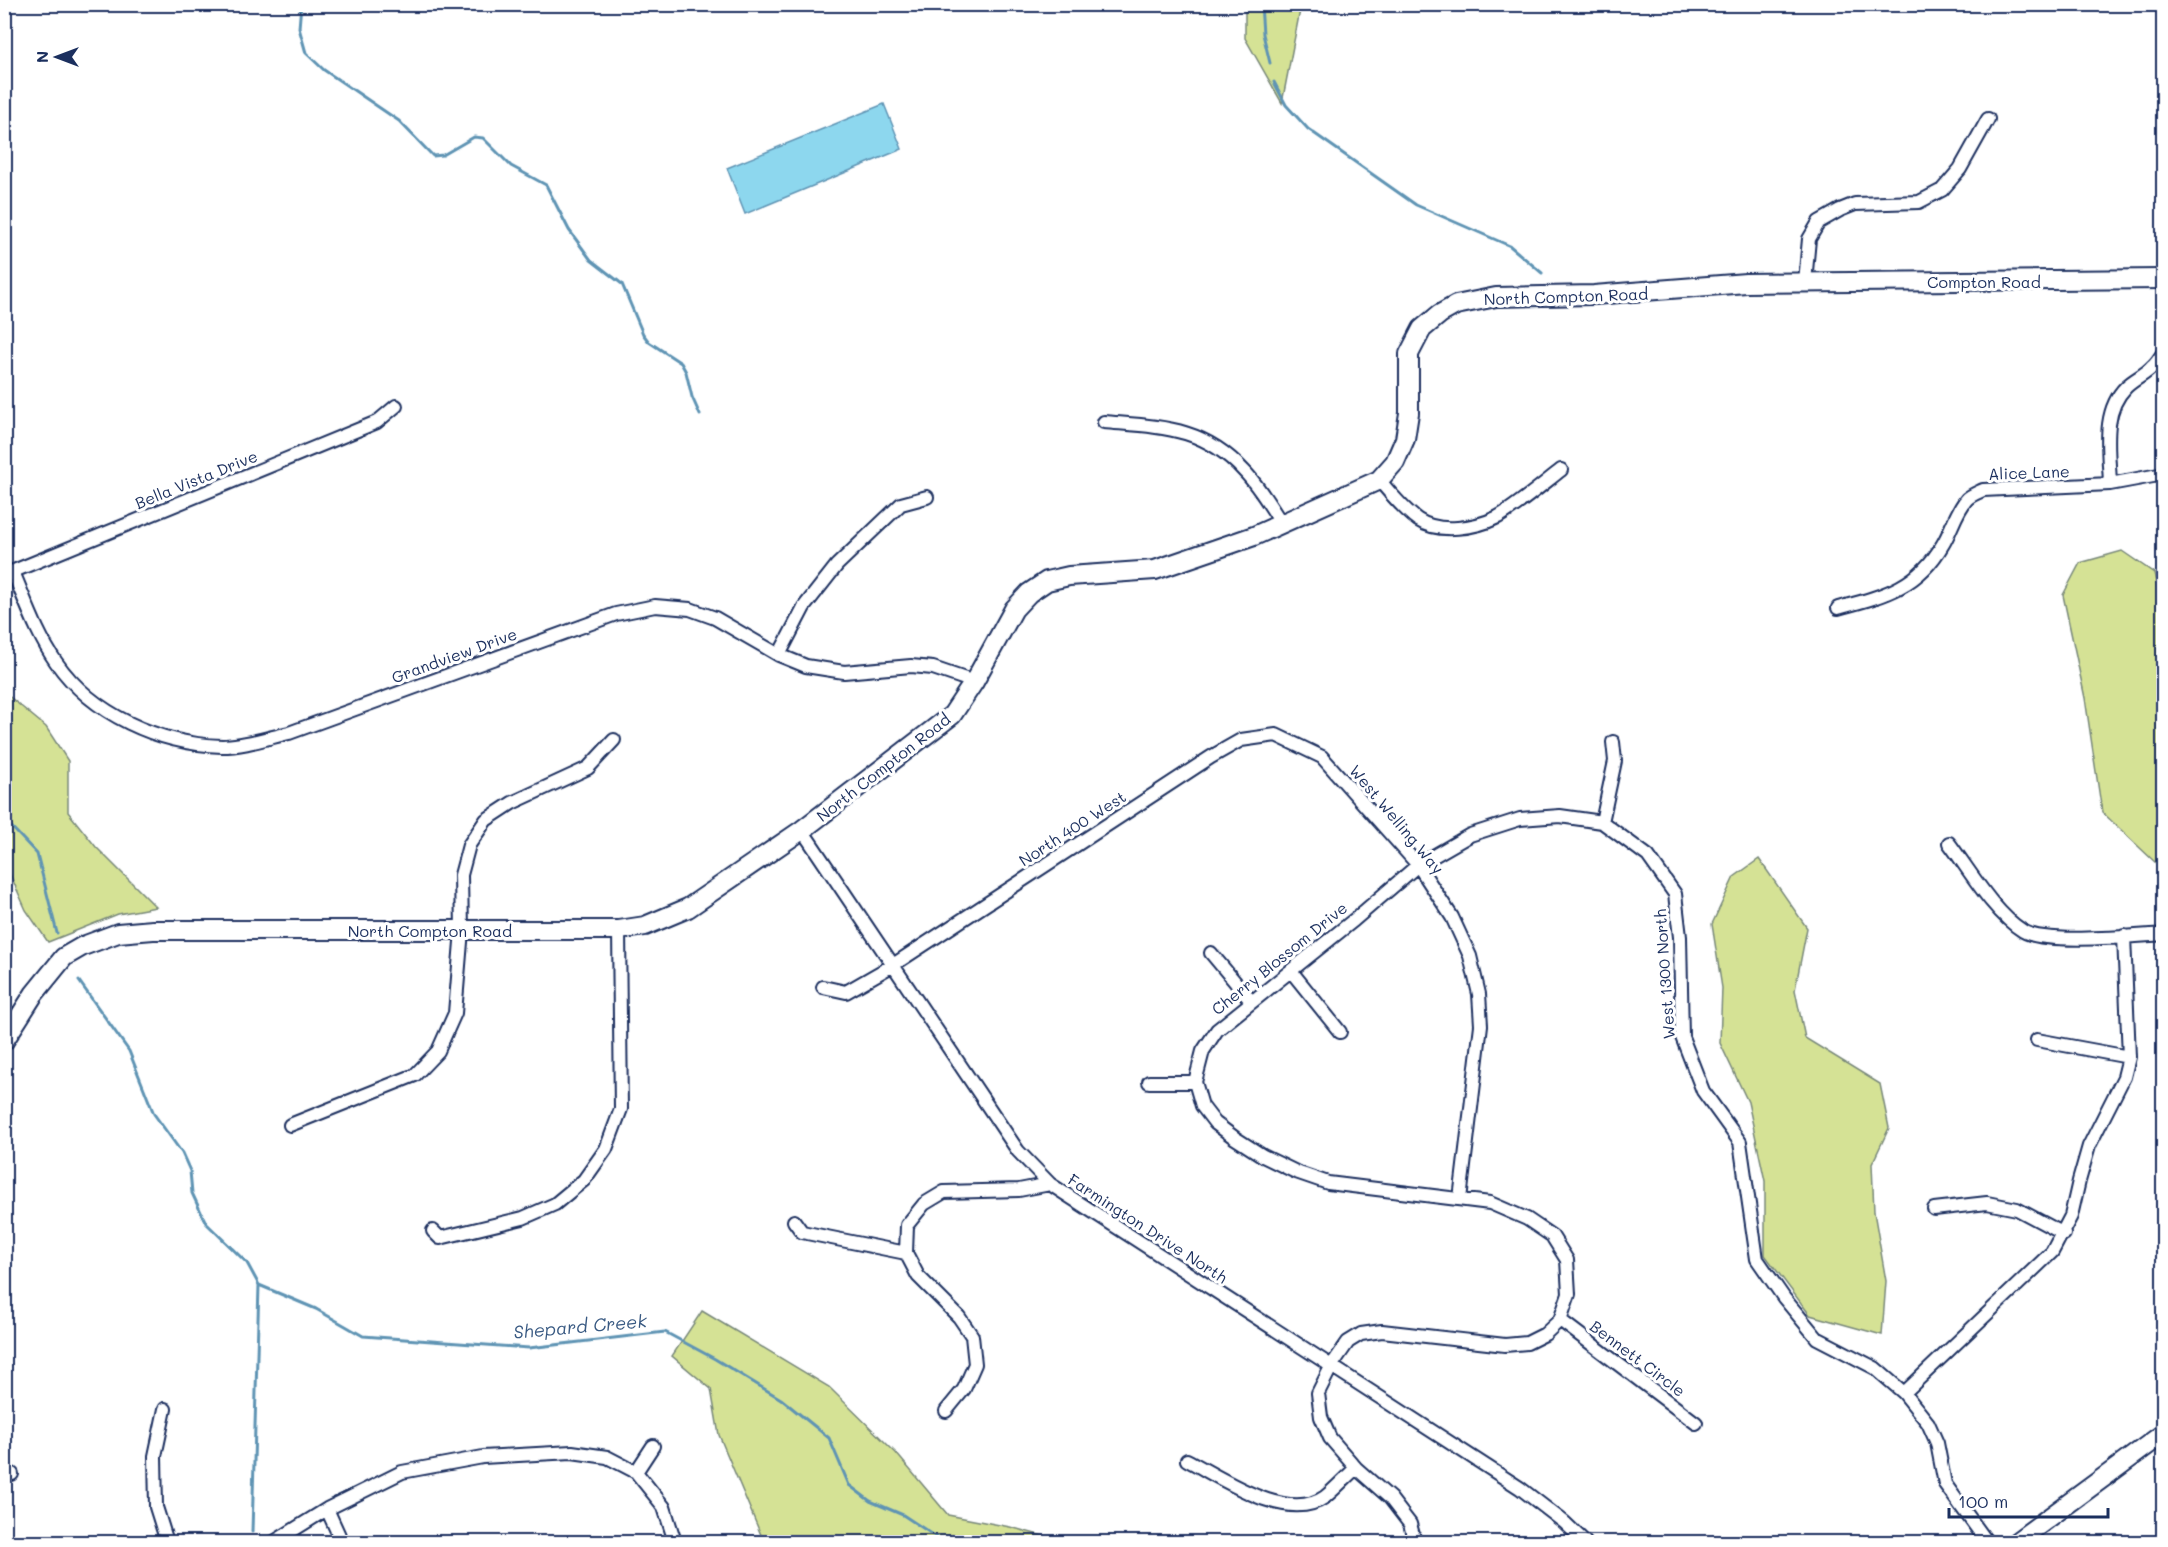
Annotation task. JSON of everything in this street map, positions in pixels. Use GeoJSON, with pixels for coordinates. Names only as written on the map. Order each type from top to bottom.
{"type":"FeatureCollection","features":[{"type":"Feature","properties":{"kind":"street"},"geometry":{"type":"LineString","coordinates":[[1805,282],[1809,239],[1820,222],[1855,204],[1919,202],[1942,190],[1960,169],[1988,119]]}},
{"type":"Feature","properties":{"kind":"street","name":"Compton Road"},"geometry":{"type":"LineString","coordinates":[[1805,282],[2163,279]]}},
{"type":"Feature","properties":{"kind":"street","name":"North Compton Road"},"geometry":{"type":"LineString","coordinates":[[4,1041],[34,994],[64,957],[83,946],[118,933],[153,930],[619,930],[645,926],[688,908],[802,830],[951,716],[974,682],[1014,609],[1029,593],[1047,581],[1069,576],[1155,570],[1254,536],[1379,480],[1395,462],[1405,439],[1409,413],[1409,354],[1422,329],[1456,304],[1496,297],[1594,296],[1746,283],[1805,282]]}},
{"type":"Feature","properties":{"kind":"street"},"geometry":{"type":"LineString","coordinates":[[2110,484],[2108,433],[2110,413],[2117,396],[2128,384],[2152,368],[2163,352]]}},
{"type":"Feature","properties":{"kind":"street","name":"Bella Vista Drive"},"geometry":{"type":"LineString","coordinates":[[9,574],[377,422],[396,406]]}},
{"type":"Feature","properties":{"kind":"street"},"geometry":{"type":"LineString","coordinates":[[1104,422],[1160,427],[1191,433],[1220,449],[1245,471],[1282,524]]}},
{"type":"Feature","properties":{"kind":"street"},"geometry":{"type":"LineString","coordinates":[[1379,480],[1419,521],[1442,528],[1467,528],[1498,517],[1562,470]]}},
{"type":"Feature","properties":{"kind":"street","name":"Alice Lane"},"geometry":{"type":"LineString","coordinates":[[1838,608],[1887,595],[1923,571],[1941,547],[1968,499],[1983,490],[2110,484],[2163,474]]}},
{"type":"Feature","properties":{"kind":"street"},"geometry":{"type":"LineString","coordinates":[[779,656],[804,607],[837,565],[901,504],[927,497]]}},
{"type":"Feature","properties":{"kind":"street","name":"Grandview Drive"},"geometry":{"type":"LineString","coordinates":[[9,574],[56,662],[76,686],[101,706],[127,722],[158,735],[190,743],[224,746],[289,733],[616,614],[655,606],[690,609],[715,618],[779,656],[806,666],[844,672],[911,666],[933,668],[974,682]]}},
{"type":"Feature","properties":{"kind":"street","name":"West Welling Way"},"geometry":{"type":"LineString","coordinates":[[1276,735],[1322,757],[1418,865],[1452,917],[1470,956],[1479,994],[1481,1025],[1460,1199]]}},
{"type":"Feature","properties":{"kind":"street","name":"North 400 West"},"geometry":{"type":"LineString","coordinates":[[823,987],[846,992],[893,965],[1210,757],[1241,740],[1276,735]]}},
{"type":"Feature","properties":{"kind":"street"},"geometry":{"type":"LineString","coordinates":[[290,1125],[415,1075],[438,1051],[454,1013],[462,930],[461,875],[469,845],[486,820],[512,803],[588,768],[614,740]]}},
{"type":"Feature","properties":{"kind":"street"},"geometry":{"type":"LineString","coordinates":[[1602,822],[1615,761],[1613,742]]}},
{"type":"Feature","properties":{"kind":"street","name":"Cherry Blossom Drive"},"geometry":{"type":"LineString","coordinates":[[1195,1082],[1199,1061],[1209,1040],[1251,1001],[1291,972],[1418,865],[1470,835],[1520,819],[1560,816],[1602,822]]}},
{"type":"Feature","properties":{"kind":"street","name":"West 1300 North"},"geometry":{"type":"LineString","coordinates":[[1602,822],[1648,856],[1675,894],[1680,937],[1683,1037],[1703,1091],[1740,1143],[1757,1259],[1784,1298],[1817,1338],[1875,1368],[1904,1393],[1928,1423],[1937,1443],[1945,1484],[1987,1542]]}},
{"type":"Feature","properties":{"kind":"street","name":"Farmington Drive North"},"geometry":{"type":"LineString","coordinates":[[802,830],[1018,1151],[1050,1184],[1520,1488],[1564,1522],[1585,1542]]}},
{"type":"Feature","properties":{"kind":"street"},"geometry":{"type":"LineString","coordinates":[[1950,843],[1998,908],[2024,932],[2049,939],[2163,934]]}},
{"type":"Feature","properties":{"kind":"street"},"geometry":{"type":"LineString","coordinates":[[433,1231],[440,1238],[470,1232],[523,1218],[555,1204],[584,1180],[606,1149],[621,1109],[619,930]]}},
{"type":"Feature","properties":{"kind":"street"},"geometry":{"type":"LineString","coordinates":[[1904,1393],[2052,1252],[2064,1234],[2072,1216],[2089,1146],[2124,1077],[2128,1057],[2124,936]]}},
{"type":"Feature","properties":{"kind":"street"},"geometry":{"type":"LineString","coordinates":[[1211,953],[1251,1001]]}},
{"type":"Feature","properties":{"kind":"street"},"geometry":{"type":"LineString","coordinates":[[1291,972],[1340,1032]]}},
{"type":"Feature","properties":{"kind":"street"},"geometry":{"type":"LineString","coordinates":[[2037,1040],[2128,1057]]}},
{"type":"Feature","properties":{"kind":"street"},"geometry":{"type":"LineString","coordinates":[[1149,1082],[1195,1082],[1202,1106],[1215,1123],[1263,1156],[1296,1172],[1328,1183],[1490,1203],[1527,1219],[1552,1236],[1567,1260],[1569,1294],[1560,1320],[1545,1334],[1527,1343],[1504,1345],[1382,1331],[1361,1334],[1348,1342],[1332,1365],[1318,1393],[1321,1417],[1330,1438],[1356,1468],[1390,1498],[1410,1524],[1415,1542]]}},
{"type":"Feature","properties":{"kind":"street"},"geometry":{"type":"LineString","coordinates":[[946,1411],[964,1389],[975,1365],[972,1336],[959,1317],[918,1276],[906,1253],[908,1225],[924,1204],[944,1192],[1019,1190],[1050,1184]]}},
{"type":"Feature","properties":{"kind":"street"},"geometry":{"type":"LineString","coordinates":[[1934,1209],[1987,1203],[2017,1209],[2064,1234]]}},
{"type":"Feature","properties":{"kind":"street"},"geometry":{"type":"LineString","coordinates":[[794,1221],[802,1232],[906,1253]]}},
{"type":"Feature","properties":{"kind":"street","name":"Bennett Circle"},"geometry":{"type":"LineString","coordinates":[[1560,1320],[1696,1423]]}},
{"type":"Feature","properties":{"kind":"street"},"geometry":{"type":"LineString","coordinates":[[165,1409],[155,1456],[156,1507],[167,1542]]}},
{"type":"Feature","properties":{"kind":"street"},"geometry":{"type":"LineString","coordinates":[[2016,1542],[2162,1436]]}},
{"type":"Feature","properties":{"kind":"street"},"geometry":{"type":"LineString","coordinates":[[636,1472],[653,1446]]}},
{"type":"Feature","properties":{"kind":"street"},"geometry":{"type":"LineString","coordinates":[[274,1542],[327,1509],[402,1472],[483,1457],[572,1452],[607,1457],[636,1472],[664,1506],[675,1542]]}},
{"type":"Feature","properties":{"kind":"street"},"geometry":{"type":"LineString","coordinates":[[1187,1460],[1268,1502],[1288,1506],[1324,1498],[1356,1468]]}},
{"type":"Feature","properties":{"kind":"street"},"geometry":{"type":"LineString","coordinates":[[327,1509],[342,1542]]}},
{"type":"Feature","properties":{"kind":"green space"},"geometry":{"type":"Polygon","coordinates":[[[1245,5],[1301,5],[1282,103],[1245,38],[1245,5]]]}},
{"type":"Feature","properties":{"kind":"green space"},"geometry":{"type":"Polygon","coordinates":[[[2122,551],[2154,573],[2163,611],[2164,863],[2158,865],[2102,812],[2085,698],[2063,595],[2080,563],[2122,551]]]}},
{"type":"Feature","properties":{"kind":"green space"},"geometry":{"type":"Polygon","coordinates":[[[5,693],[46,727],[68,761],[68,812],[96,847],[156,907],[118,914],[48,942],[26,910],[5,863],[5,693]]]}},
{"type":"Feature","properties":{"kind":"green space"},"geometry":{"type":"Polygon","coordinates":[[[1759,859],[1807,928],[1795,990],[1805,1038],[1880,1084],[1889,1128],[1872,1164],[1874,1212],[1886,1281],[1882,1335],[1810,1315],[1765,1255],[1765,1181],[1748,1102],[1720,1043],[1722,988],[1712,924],[1734,877],[1759,859]]]}},
{"type":"Feature","properties":{"kind":"green space"},"geometry":{"type":"Polygon","coordinates":[[[702,1311],[829,1387],[896,1453],[948,1515],[1010,1527],[1065,1542],[764,1542],[719,1435],[711,1389],[672,1356],[702,1311]]]}},
{"type":"Feature","properties":{"kind":"water"},"geometry":{"type":"Polygon","coordinates":[[[884,104],[902,149],[745,214],[727,168],[884,104]]]}},
{"type":"Feature","properties":{"kind":"waterway"},"geometry":{"type":"LineString","coordinates":[[301,4],[299,28],[306,53],[324,70],[399,121],[433,156],[443,155],[474,137],[483,138],[511,166],[546,185],[569,230],[591,260],[622,284],[643,334],[649,342],[681,363],[700,415]]}},
{"type":"Feature","properties":{"kind":"waterway"},"geometry":{"type":"LineString","coordinates":[[1261,4],[1263,34],[1270,63]]}},
{"type":"Feature","properties":{"kind":"waterway"},"geometry":{"type":"LineString","coordinates":[[1274,82],[1286,105],[1308,129],[1416,205],[1510,246],[1542,273]]}},
{"type":"Feature","properties":{"kind":"waterway","name":"Shepard Creek"},"geometry":{"type":"LineString","coordinates":[[4,819],[37,854],[57,933]]}},
{"type":"Feature","properties":{"kind":"waterway","name":"Shepard Creek"},"geometry":{"type":"LineString","coordinates":[[79,981],[129,1051],[154,1114],[182,1153],[190,1171],[192,1193],[206,1223],[247,1263],[259,1285],[252,1532]]}},
{"type":"Feature","properties":{"kind":"waterway","name":"Shepard Creek"},"geometry":{"type":"LineString","coordinates":[[259,1285],[316,1309],[363,1336],[529,1348],[665,1332],[781,1399],[829,1438],[849,1485],[870,1501],[903,1515],[944,1542]]}}]}
